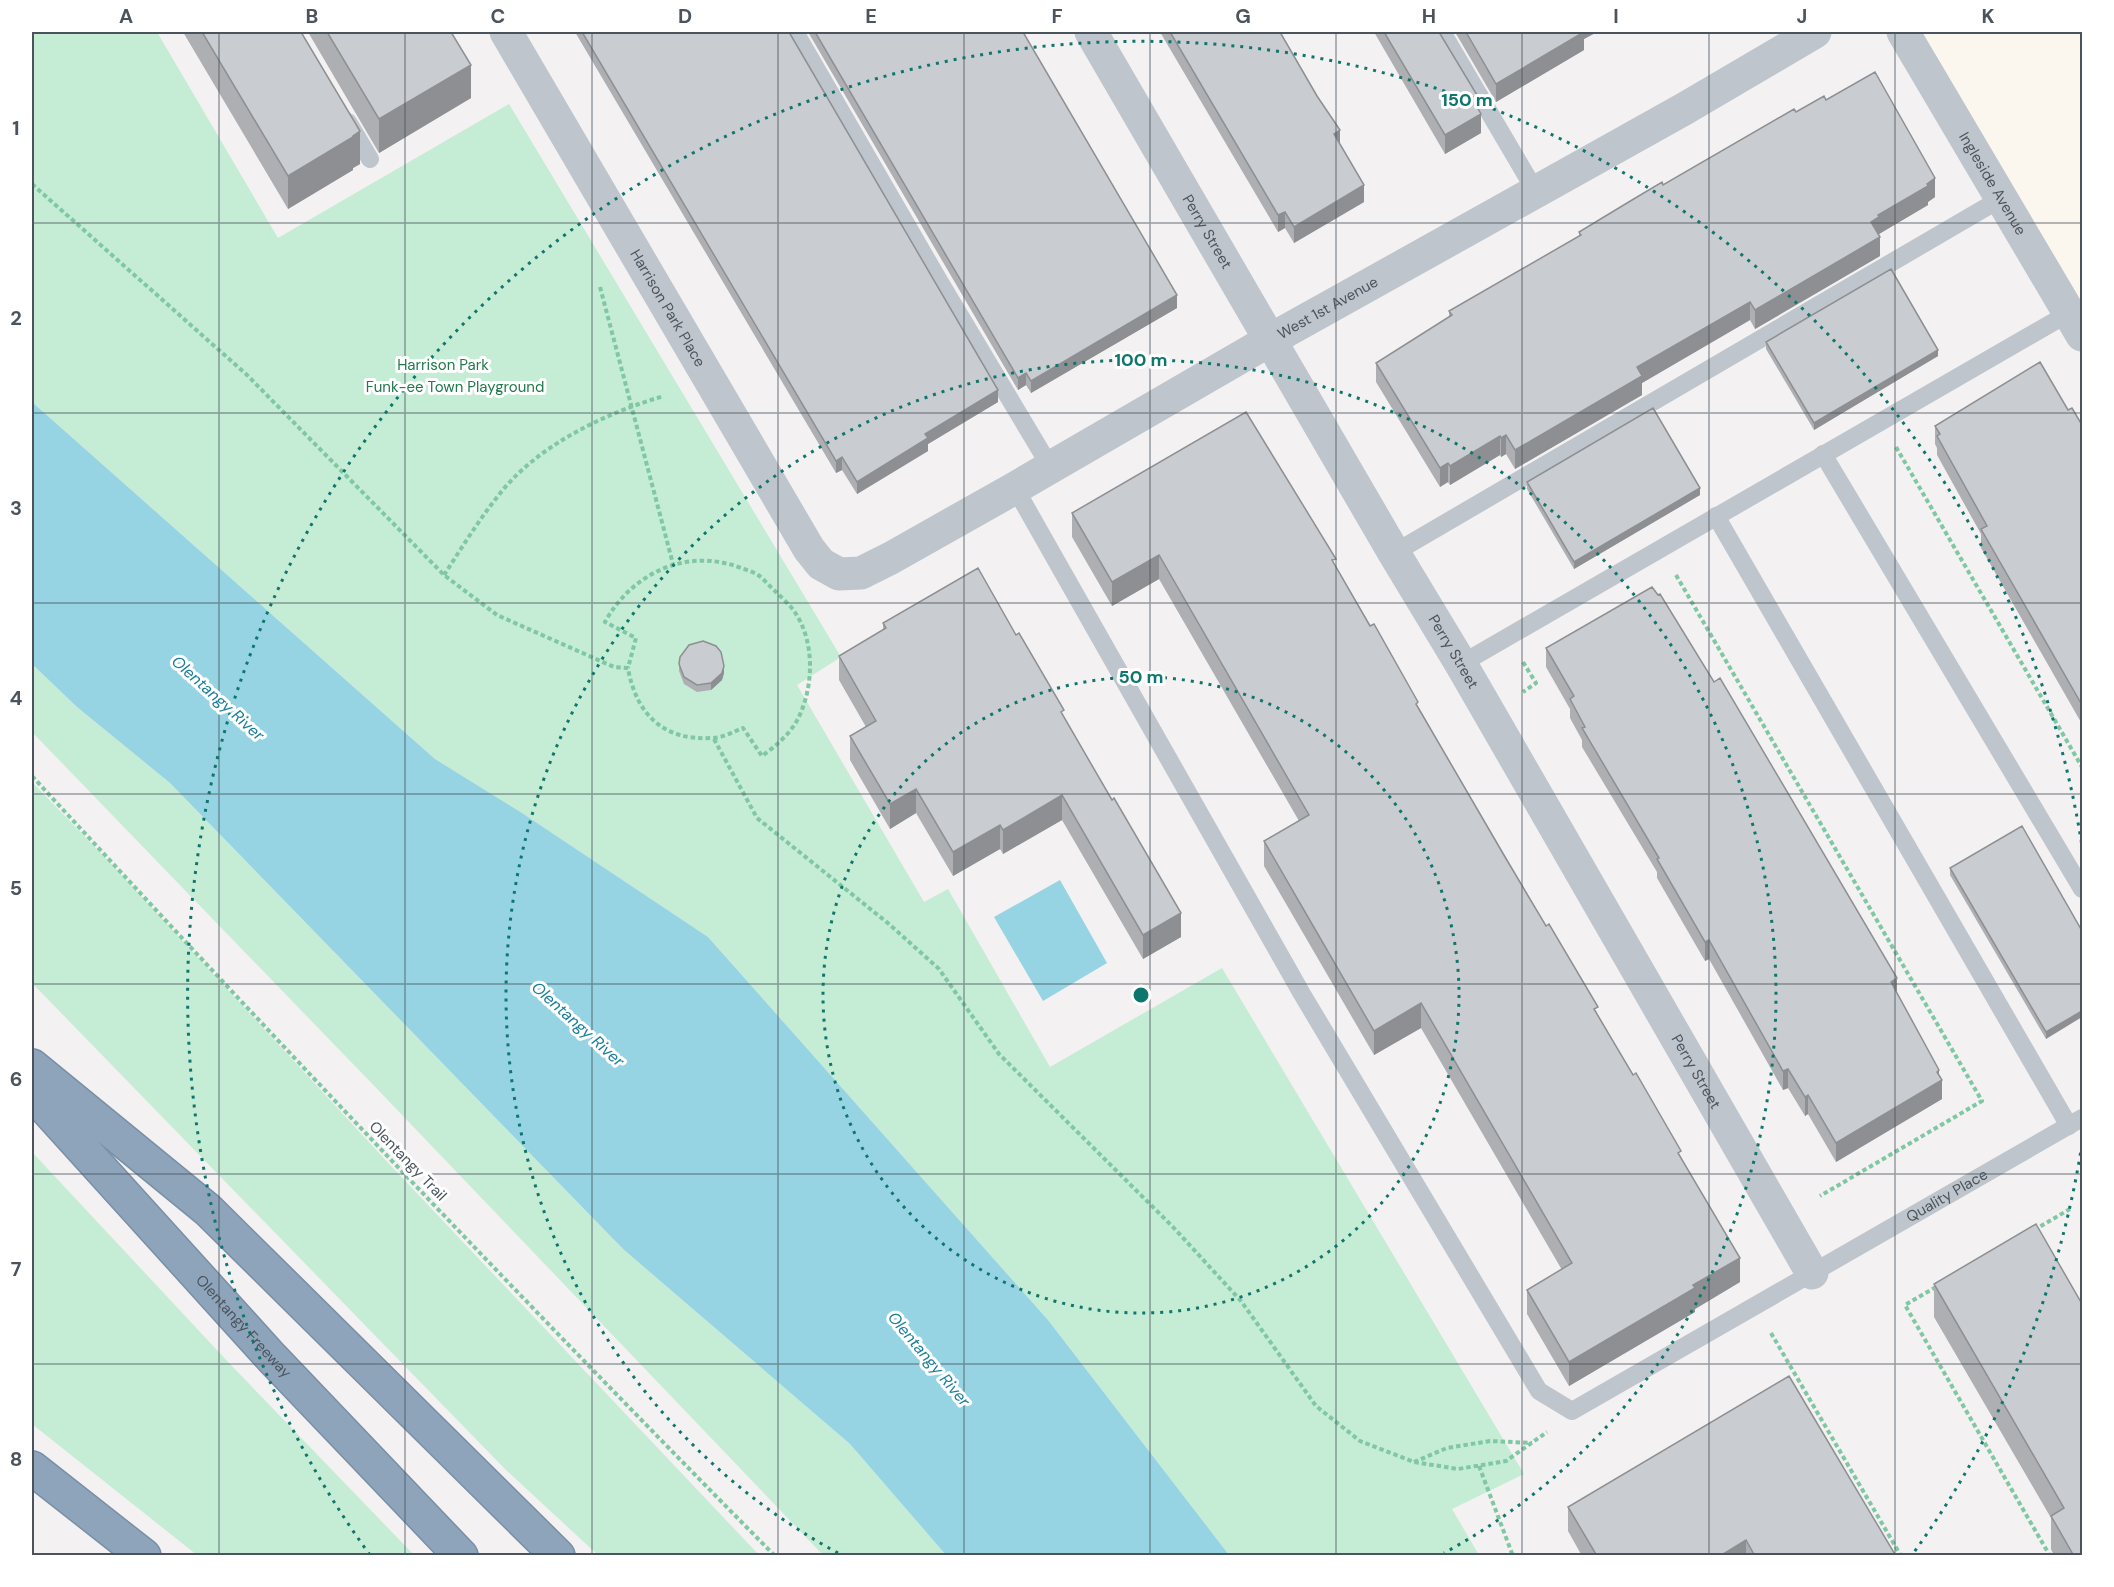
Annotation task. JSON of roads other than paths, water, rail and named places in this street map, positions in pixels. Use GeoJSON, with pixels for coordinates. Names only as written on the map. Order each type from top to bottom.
{"type":"FeatureCollection","features":[{"type":"Feature","properties":{"kind":"highway"},"geometry":{"type":"LineString","coordinates":[[32,1066],[208,1210],[558,1556]]}},
{"type":"Feature","properties":{"kind":"highway","name":"Olentangy Freeway"},"geometry":{"type":"LineString","coordinates":[[32,1093],[264,1349],[461,1556]]}},
{"type":"Feature","properties":{"kind":"highway"},"geometry":{"type":"LineString","coordinates":[[32,1468],[144,1556]]}},
{"type":"Feature","properties":{"kind":"street","name":"Harrison Park Place"},"geometry":{"type":"LineString","coordinates":[[506,32],[808,549],[821,564],[839,574]]}},
{"type":"Feature","properties":{"kind":"street","name":"Perry Street"},"geometry":{"type":"LineString","coordinates":[[1091,32],[1461,664],[1812,1273]]}},
{"type":"Feature","properties":{"kind":"street","name":"Ingleside Avenue"},"geometry":{"type":"LineString","coordinates":[[1903,32],[2076,324]]}},
{"type":"Feature","properties":{"kind":"street","name":"West 1st Avenue"},"geometry":{"type":"LineString","coordinates":[[839,574],[861,573],[1015,489],[1270,340],[1536,192],[1809,33]]}},
{"type":"Feature","properties":{"kind":"lane"},"geometry":{"type":"LineString","coordinates":[[795,32],[1051,468]]}},
{"type":"Feature","properties":{"kind":"lane"},"geometry":{"type":"LineString","coordinates":[[1442,32],[1536,192]]}},
{"type":"Feature","properties":{"kind":"lane"},"geometry":{"type":"LineString","coordinates":[[341,110],[370,159]]}},
{"type":"Feature","properties":{"kind":"lane"},"geometry":{"type":"LineString","coordinates":[[1394,552],[2002,198]]}},
{"type":"Feature","properties":{"kind":"lane"},"geometry":{"type":"LineString","coordinates":[[1461,664],[1823,454],[2076,324]]}},
{"type":"Feature","properties":{"kind":"lane"},"geometry":{"type":"LineString","coordinates":[[1823,454],[2082,889]]}},
{"type":"Feature","properties":{"kind":"lane","name":"Quality Place"},"geometry":{"type":"LineString","coordinates":[[1015,489],[1297,985],[1539,1391],[1572,1411],[2076,1122]]}},
{"type":"Feature","properties":{"kind":"lane"},"geometry":{"type":"LineString","coordinates":[[1716,516],[2076,1122]]}},
{"type":"Feature","properties":{"kind":"water","name":"Olentangy River"},"geometry":{"type":"Polygon","coordinates":[[[32,402],[435,759],[522,813],[708,937],[1048,1320],[1229,1555],[946,1555],[850,1444],[623,1249],[170,783],[77,707],[32,664],[32,402]]]}},
{"type":"Feature","properties":{"kind":"water"},"geometry":{"type":"Polygon","coordinates":[[[1060,880],[1107,963],[1043,1001],[994,917],[1060,880]]]}},
{"type":"Feature","properties":{"kind":"park label","name":"Harrison Park"},"geometry":{"type":"Point","coordinates":[443,365]}},
{"type":"Feature","properties":{"kind":"park label","name":"Funk-ee Town Playground"},"geometry":{"type":"Point","coordinates":[455,387]}}]}
